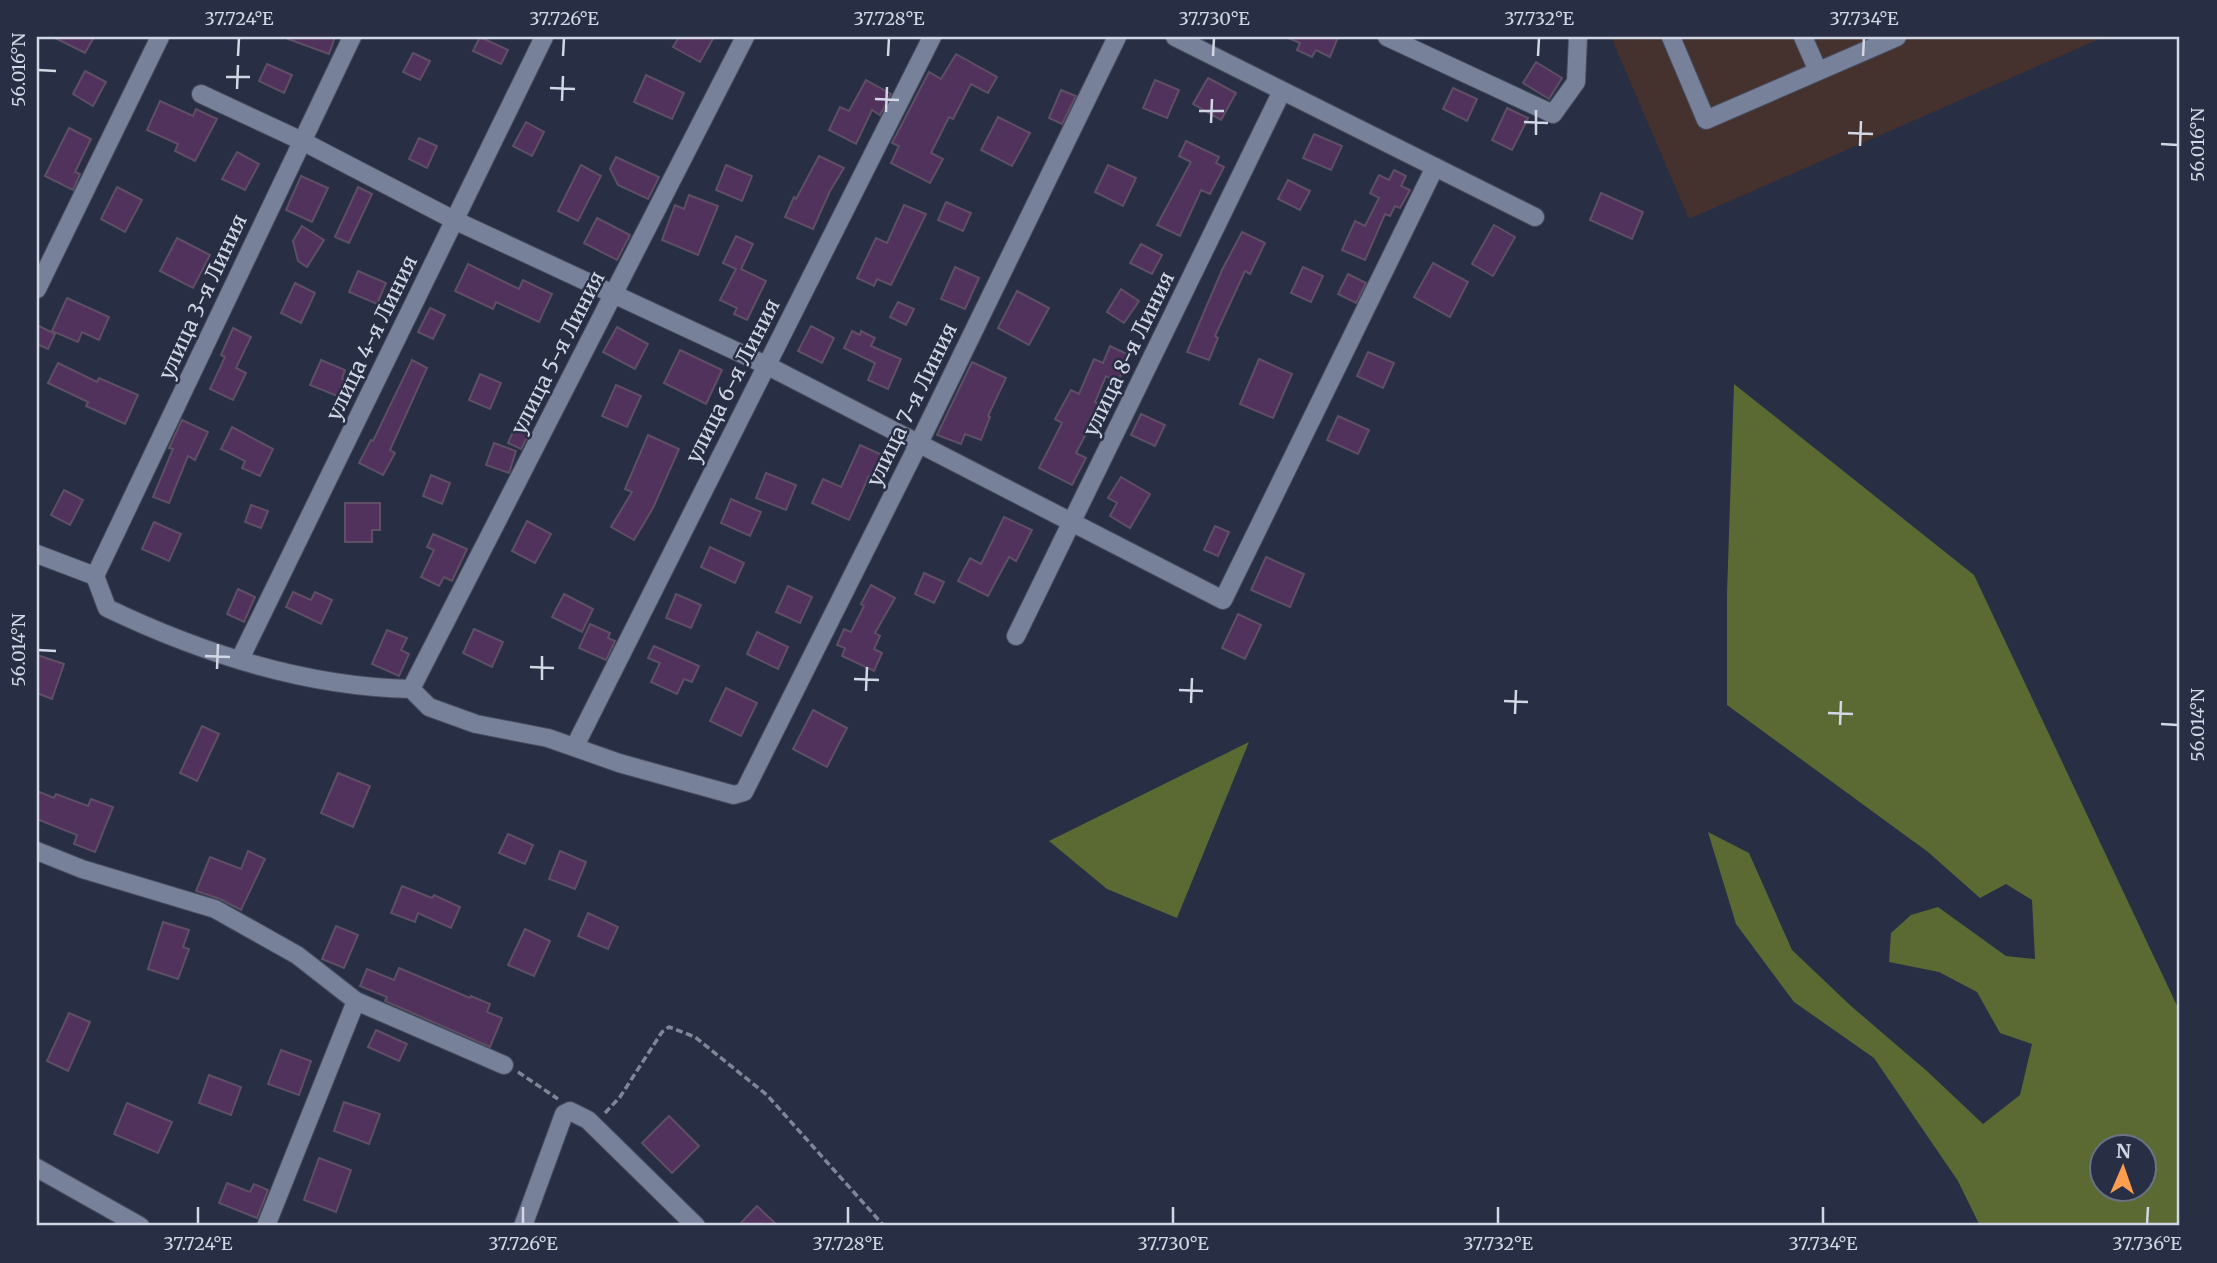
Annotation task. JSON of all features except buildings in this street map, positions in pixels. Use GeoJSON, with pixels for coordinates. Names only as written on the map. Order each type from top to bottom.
{"type":"FeatureCollection","features":[{"type":"Feature","properties":{"kind":"street"},"geometry":{"type":"LineString","coordinates":[[37,289],[160,37]]}},
{"type":"Feature","properties":{"kind":"street","name":"улица 3-я Линия"},"geometry":{"type":"LineString","coordinates":[[95,576],[352,37]]}},
{"type":"Feature","properties":{"kind":"street","name":"улица 4-я Линия"},"geometry":{"type":"LineString","coordinates":[[240,659],[544,37]]}},
{"type":"Feature","properties":{"kind":"street","name":"улица 5-я Линия"},"geometry":{"type":"LineString","coordinates":[[411,689],[745,37]]}},
{"type":"Feature","properties":{"kind":"street","name":"улица 6-я Линия"},"geometry":{"type":"LineString","coordinates":[[575,746],[932,37]]}},
{"type":"Feature","properties":{"kind":"street","name":"улица 7-я Линия"},"geometry":{"type":"LineString","coordinates":[[575,746],[619,763],[734,794],[744,792],[919,443],[1117,37]]}},
{"type":"Feature","properties":{"kind":"street"},"geometry":{"type":"LineString","coordinates":[[1175,37],[1535,217]]}},
{"type":"Feature","properties":{"kind":"street"},"geometry":{"type":"LineString","coordinates":[[1387,37],[1553,114],[1576,82],[1578,37]]}},
{"type":"Feature","properties":{"kind":"street"},"geometry":{"type":"LineString","coordinates":[[1671,37],[1706,120],[1897,37]]}},
{"type":"Feature","properties":{"kind":"street"},"geometry":{"type":"LineString","coordinates":[[1803,37],[1818,71]]}},
{"type":"Feature","properties":{"kind":"street","name":"улица 8-я Линия"},"geometry":{"type":"LineString","coordinates":[[1016,636],[1282,91]]}},
{"type":"Feature","properties":{"kind":"street"},"geometry":{"type":"LineString","coordinates":[[201,94],[302,141],[454,220],[766,365],[1223,600],[1434,167]]}},
{"type":"Feature","properties":{"kind":"street"},"geometry":{"type":"LineString","coordinates":[[37,554],[95,576],[107,608],[160,633],[288,673],[348,685],[411,689],[429,707],[476,723],[575,746]]}},
{"type":"Feature","properties":{"kind":"street"},"geometry":{"type":"LineString","coordinates":[[37,850],[82,869],[215,909],[297,955],[356,1001],[504,1065]]}},
{"type":"Feature","properties":{"kind":"street"},"geometry":{"type":"LineString","coordinates":[[266,1226],[356,1001]]}},
{"type":"Feature","properties":{"kind":"street"},"geometry":{"type":"LineString","coordinates":[[523,1226],[564,1114],[570,1111],[588,1121],[695,1226]]}},
{"type":"Feature","properties":{"kind":"street"},"geometry":{"type":"LineString","coordinates":[[37,1168],[140,1226]]}},
{"type":"Feature","properties":{"kind":"path"},"geometry":{"type":"LineString","coordinates":[[588,1121],[607,1113],[653,1050],[662,1032],[669,1027],[695,1037],[767,1095],[884,1226]]}},
{"type":"Feature","properties":{"kind":"path"},"geometry":{"type":"LineString","coordinates":[[504,1065],[523,1075],[570,1111]]}},
{"type":"Feature","properties":{"kind":"shaded area"},"geometry":{"type":"Polygon","coordinates":[[[1611,37],[2104,37],[1689,219],[1611,37]]]}},
{"type":"Feature","properties":{"kind":"green space"},"geometry":{"type":"Polygon","coordinates":[[[1734,384],[1974,575],[2180,1012],[2180,1226],[1980,1226],[1958,1181],[1874,1058],[1794,1002],[1736,924],[1708,832],[1749,853],[1792,950],[1983,1124],[2020,1095],[2032,1044],[2000,1033],[1977,992],[1939,972],[1889,962],[1891,933],[1911,915],[1938,907],[2006,956],[2035,959],[2032,900],[2006,884],[1980,898],[1928,852],[1727,705],[1727,594],[1734,384]]]}},
{"type":"Feature","properties":{"kind":"green space"},"geometry":{"type":"Polygon","coordinates":[[[1249,742],[1177,918],[1107,889],[1049,841],[1249,742]]]}}]}
